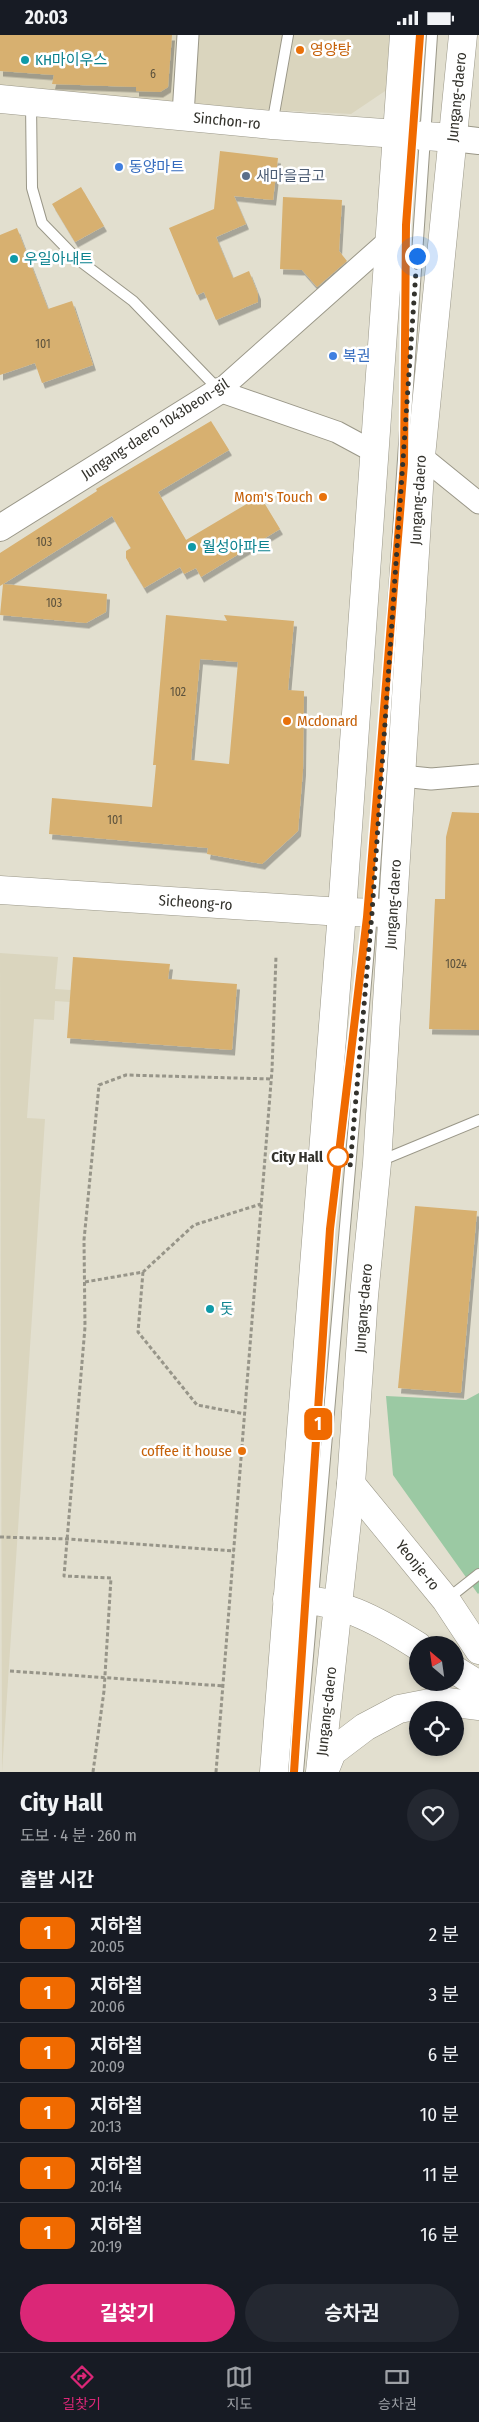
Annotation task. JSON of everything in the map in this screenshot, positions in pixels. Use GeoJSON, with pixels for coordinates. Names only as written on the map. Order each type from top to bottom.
{"type":"FeatureCollection","features":[{"type":"Feature","properties":{"kind":"main road","name":"Jungang-daero"},"geometry":{"type":"LineString","coordinates":[[320,1772],[312,1601],[342,912],[376,453],[404,35]]}},
{"type":"Feature","properties":{"kind":"main road","name":"Jungang-daero"},"geometry":{"type":"LineString","coordinates":[[274,1772],[312,1601],[351,1484],[364,1296],[377,1163],[382,913],[402,776],[421,456],[466,140],[463,35]]}},
{"type":"Feature","properties":{"kind":"main road","name":"Sinchon-ro"},"geometry":{"type":"LineString","coordinates":[[0,99],[397,136],[466,140]]}},
{"type":"Feature","properties":{"kind":"main road","name":"Sicheong-ro"},"geometry":{"type":"LineString","coordinates":[[0,890],[382,913]]}},
{"type":"Feature","properties":{"kind":"main road","name":"Yeonje-ro"},"geometry":{"type":"LineString","coordinates":[[351,1484],[446,1600],[479,1650]]}},
{"type":"Feature","properties":{"kind":"main road"},"geometry":{"type":"LineString","coordinates":[[312,1601],[379,1621],[409,1640]]}},
{"type":"Feature","properties":{"kind":"main road"},"geometry":{"type":"LineString","coordinates":[[464,1676],[479,1685]]}},
{"type":"Feature","properties":{"kind":"main road"},"geometry":{"type":"LineString","coordinates":[[324,1772],[332,1752],[364,1727],[400,1709],[440,1701],[479,1706]]}},
{"type":"Feature","properties":{"kind":"street"},"geometry":{"type":"LineString","coordinates":[[183,115],[188,35]]}},
{"type":"Feature","properties":{"kind":"street","name":"Jungang-daero 1043beon-gil"},"geometry":{"type":"LineString","coordinates":[[0,528],[219,391],[390,239]]}},
{"type":"Feature","properties":{"kind":"street"},"geometry":{"type":"LineString","coordinates":[[219,391],[338,432],[376,453]]}},
{"type":"Feature","properties":{"kind":"street"},"geometry":{"type":"LineString","coordinates":[[421,456],[479,503]]}},
{"type":"Feature","properties":{"kind":"street"},"geometry":{"type":"LineString","coordinates":[[402,776],[432,779],[479,775]]}},
{"type":"Feature","properties":{"kind":"lane"},"geometry":{"type":"LineString","coordinates":[[272,125],[288,35]]}},
{"type":"Feature","properties":{"kind":"lane"},"geometry":{"type":"LineString","coordinates":[[298,1772],[312,1601],[382,913],[432,35]]}},
{"type":"Feature","properties":{"kind":"lane"},"geometry":{"type":"LineString","coordinates":[[31,102],[32,188],[42,223],[76,258],[133,301],[219,391]]}},
{"type":"Feature","properties":{"kind":"lane"},"geometry":{"type":"LineString","coordinates":[[377,1163],[479,1120]]}},
{"type":"Feature","properties":{"kind":"lane"},"geometry":{"type":"LineString","coordinates":[[446,1600],[479,1574]]}},
{"type":"Feature","properties":{"kind":"path"},"geometry":{"type":"LineString","coordinates":[[216,1772],[271,1079],[276,956]]}},
{"type":"Feature","properties":{"kind":"path"},"geometry":{"type":"LineString","coordinates":[[93,1772],[105,1678],[110,1578],[64,1576],[85,1327],[84,1240],[99,1085],[126,1075],[271,1079]]}},
{"type":"Feature","properties":{"kind":"path"},"geometry":{"type":"LineString","coordinates":[[85,1282],[143,1272],[194,1225],[261,1204]]}},
{"type":"Feature","properties":{"kind":"path"},"geometry":{"type":"LineString","coordinates":[[143,1272],[138,1332],[197,1405],[245,1415]]}},
{"type":"Feature","properties":{"kind":"path"},"geometry":{"type":"LineString","coordinates":[[0,1537],[68,1539],[234,1551]]}},
{"type":"Feature","properties":{"kind":"path"},"geometry":{"type":"LineString","coordinates":[[10,1671],[224,1686]]}},
{"type":"Feature","properties":{"kind":"shaded area"},"geometry":{"type":"Polygon","coordinates":[[[0,35],[395,35],[394,85],[351,114],[198,106],[136,98],[0,88],[0,35]]]}},
{"type":"Feature","properties":{"kind":"shaded area"},"geometry":{"type":"Polygon","coordinates":[[[0,953],[58,957],[55,989],[71,990],[70,1002],[55,1001],[54,1020],[34,1019],[27,1118],[45,1119],[2,1772],[0,953]]]}},
{"type":"Feature","properties":{"kind":"green space"},"geometry":{"type":"Polygon","coordinates":[[[479,1393],[478,1594],[393,1475],[386,1396],[466,1400],[479,1393]]]}},
{"type":"Feature","properties":{"kind":"building"},"geometry":{"type":"Polygon","coordinates":[[[0,35],[172,35],[168,87],[160,92],[136,91],[136,87],[52,84],[54,75],[0,71],[0,35]]]}},
{"type":"Feature","properties":{"kind":"building"},"geometry":{"type":"Polygon","coordinates":[[[220,151],[278,158],[273,200],[234,196],[246,224],[216,237],[233,278],[249,271],[258,294],[258,302],[216,320],[204,292],[197,295],[169,228],[214,209],[220,151]]]}},
{"type":"Feature","properties":{"kind":"building"},"geometry":{"type":"Polygon","coordinates":[[[81,187],[104,226],[75,242],[52,204],[81,187]]]}},
{"type":"Feature","properties":{"kind":"building"},"geometry":{"type":"Polygon","coordinates":[[[283,197],[342,200],[339,251],[347,261],[317,287],[302,270],[280,269],[283,197]]]}},
{"type":"Feature","properties":{"kind":"building"},"geometry":{"type":"Polygon","coordinates":[[[17,228],[48,309],[72,301],[93,365],[42,383],[35,363],[0,375],[0,235],[17,228]]]}},
{"type":"Feature","properties":{"kind":"building"},"geometry":{"type":"Polygon","coordinates":[[[211,421],[229,450],[158,492],[186,540],[260,496],[280,529],[201,577],[196,568],[184,574],[180,567],[144,588],[126,558],[126,551],[131,548],[112,516],[0,586],[0,553],[97,491],[96,489],[211,421]]]}},
{"type":"Feature","properties":{"kind":"building"},"geometry":{"type":"Polygon","coordinates":[[[3,584],[107,594],[106,612],[86,623],[0,615],[3,584]]]}},
{"type":"Feature","properties":{"kind":"building"},"geometry":{"type":"Polygon","coordinates":[[[166,615],[227,621],[224,615],[294,621],[288,690],[304,691],[303,770],[298,831],[262,864],[207,854],[208,848],[49,834],[52,798],[152,807],[156,765],[153,765],[166,615]],[[200,659],[191,760],[229,764],[238,662],[200,659]]]}},
{"type":"Feature","properties":{"kind":"building"},"geometry":{"type":"Polygon","coordinates":[[[452,812],[479,813],[479,1030],[429,1029],[435,899],[445,899],[446,837],[452,812]]]}},
{"type":"Feature","properties":{"kind":"building"},"geometry":{"type":"Polygon","coordinates":[[[73,957],[170,964],[168,979],[237,984],[232,1050],[67,1038],[73,957]]]}},
{"type":"Feature","properties":{"kind":"building"},"geometry":{"type":"Polygon","coordinates":[[[415,1206],[477,1211],[461,1393],[398,1388],[415,1206]]]}},
{"type":"Feature","properties":{"kind":"metro line","name":"1"},"geometry":{"type":"LineString","coordinates":[[294,1772],[330,1229],[367,917],[404,464],[406,225],[420,35]]}},
{"type":"Feature","properties":{"kind":"place","name":"영양탕"},"geometry":{"type":"Point","coordinates":[300,50]}},
{"type":"Feature","properties":{"kind":"place","name":"KH마이우스"},"geometry":{"type":"Point","coordinates":[25,60]}},
{"type":"Feature","properties":{"kind":"place","name":"동양마트"},"geometry":{"type":"Point","coordinates":[119,167]}},
{"type":"Feature","properties":{"kind":"place","name":"새마을금고"},"geometry":{"type":"Point","coordinates":[246,176]}},
{"type":"Feature","properties":{"kind":"place","name":"우일아내트"},"geometry":{"type":"Point","coordinates":[14,259]}},
{"type":"Feature","properties":{"kind":"place","name":"복권"},"geometry":{"type":"Point","coordinates":[333,356]}},
{"type":"Feature","properties":{"kind":"place","name":"Mom's Touch"},"geometry":{"type":"Point","coordinates":[323,497]}},
{"type":"Feature","properties":{"kind":"place","name":"월성아파트"},"geometry":{"type":"Point","coordinates":[192,547]}},
{"type":"Feature","properties":{"kind":"place","name":"Mcdonard"},"geometry":{"type":"Point","coordinates":[287,721]}},
{"type":"Feature","properties":{"kind":"place","name":"City Hall"},"geometry":{"type":"Point","coordinates":[338,1157]}},
{"type":"Feature","properties":{"kind":"place","name":"돗"},"geometry":{"type":"Point","coordinates":[210,1309]}},
{"type":"Feature","properties":{"kind":"place","name":"coffee it house"},"geometry":{"type":"Point","coordinates":[242,1451]}},
{"type":"Feature","properties":{"kind":"route"},"geometry":{"type":"LineString","coordinates":[[338,1157],[350,1167],[372,913],[417,256]]}}]}
